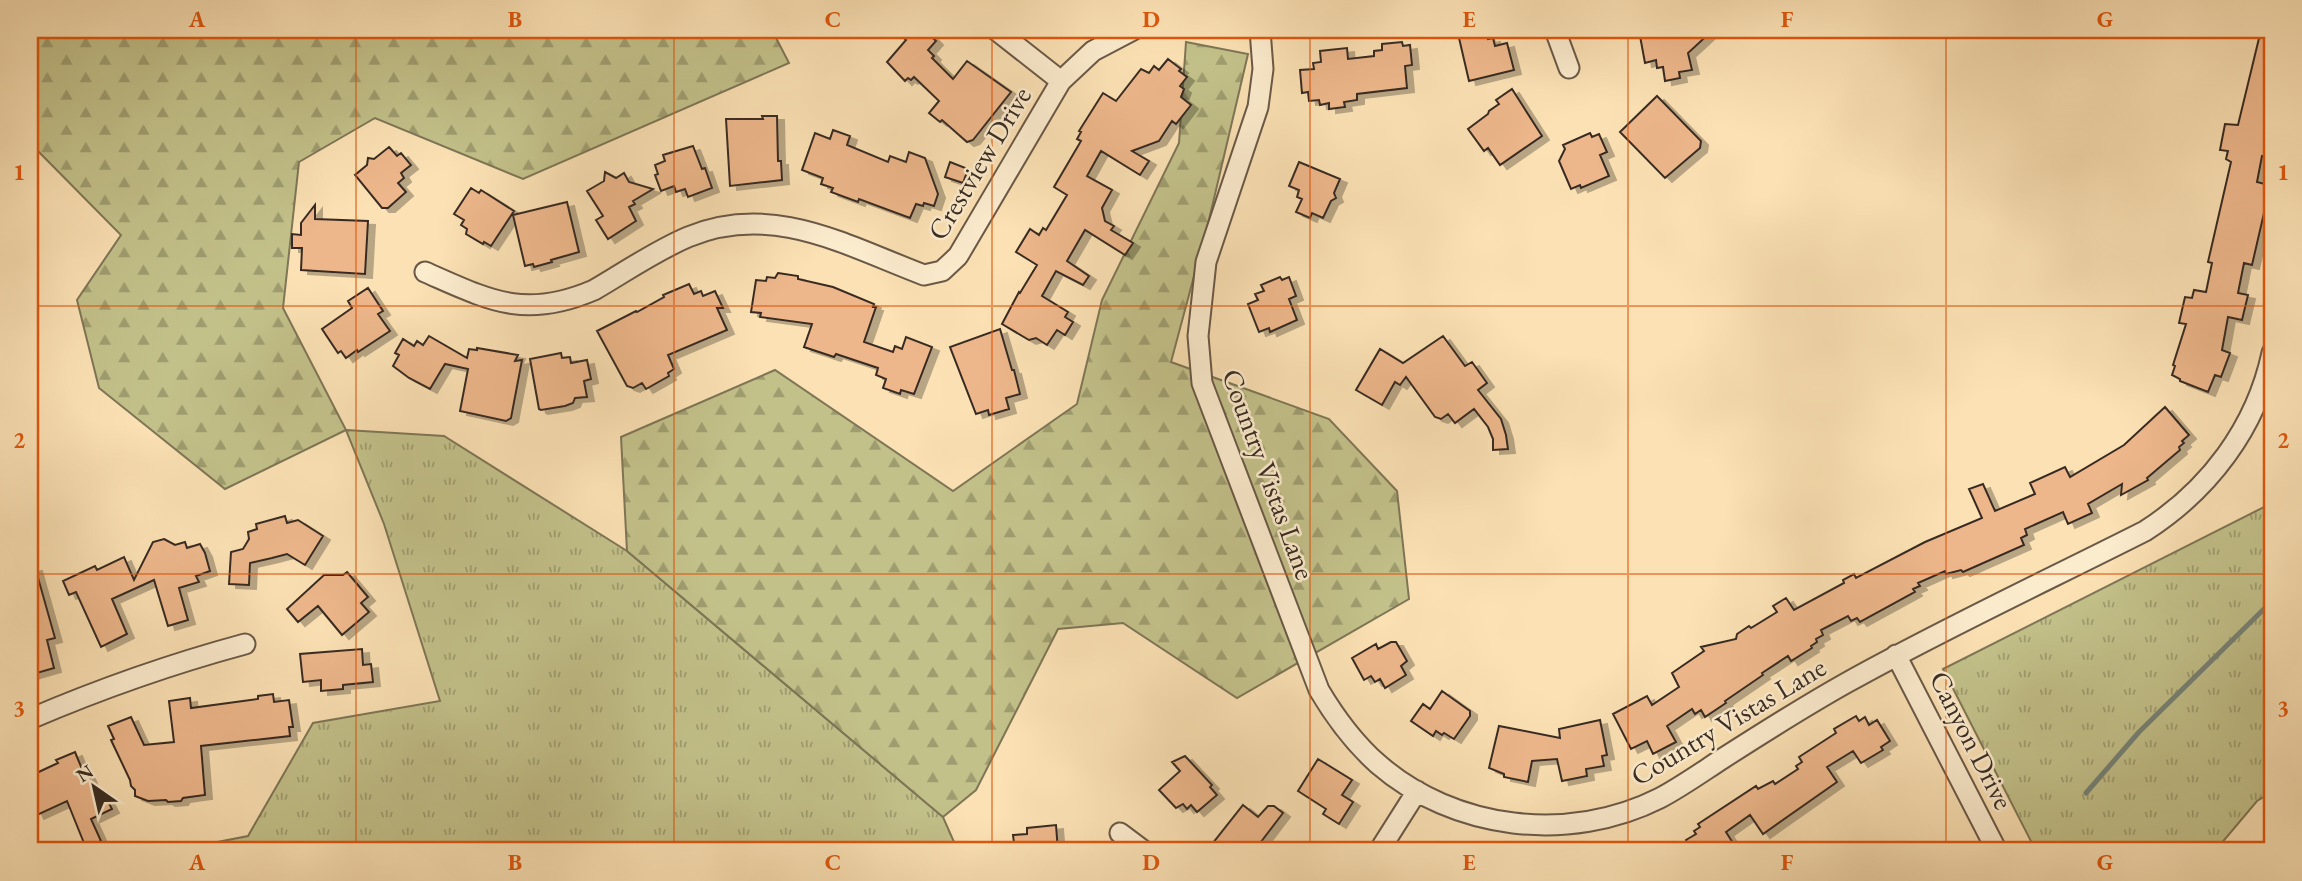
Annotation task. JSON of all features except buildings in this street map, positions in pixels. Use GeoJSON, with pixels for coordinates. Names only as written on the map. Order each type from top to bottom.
{"type":"FeatureCollection","features":[{"type":"Feature","properties":{"kind":"street"},"geometry":{"type":"LineString","coordinates":[[996,30],[1061,81]]}},
{"type":"Feature","properties":{"kind":"street","name":"Crestview Drive"},"geometry":{"type":"LineString","coordinates":[[425,272],[491,300],[526,305],[544,304],[570,299],[594,290],[686,238],[709,229],[743,223],[806,230],[923,275],[942,271],[958,256],[1061,81],[1093,51],[1133,30]]}},
{"type":"Feature","properties":{"kind":"street","name":"Country Vistas Lane"},"geometry":{"type":"LineString","coordinates":[[1260,30],[1263,69],[1258,107],[1206,262],[1198,336],[1202,383],[1319,690],[1345,730],[1397,779],[1417,792],[1463,812],[1512,823],[1562,825],[1612,816],[1659,798],[1805,705],[1896,655],[2135,537],[2165,519],[2199,488],[2230,451],[2255,407],[2272,353]]}},
{"type":"Feature","properties":{"kind":"street"},"geometry":{"type":"LineString","coordinates":[[1555,30],[1569,68]]}},
{"type":"Feature","properties":{"kind":"street"},"geometry":{"type":"LineString","coordinates":[[30,719],[68,702],[180,662],[245,644]]}},
{"type":"Feature","properties":{"kind":"street","name":"Canyon Drive"},"geometry":{"type":"LineString","coordinates":[[1896,655],[1997,851]]}},
{"type":"Feature","properties":{"kind":"street"},"geometry":{"type":"LineString","coordinates":[[1379,851],[1417,792]]}},
{"type":"Feature","properties":{"kind":"street"},"geometry":{"type":"LineString","coordinates":[[1120,833],[1144,851]]}},
{"type":"Feature","properties":{"kind":"green space"},"geometry":{"type":"Polygon","coordinates":[[[772,30],[789,63],[523,179],[375,118],[299,162],[283,308],[346,430],[225,489],[99,388],[77,300],[121,235],[30,143],[30,32],[772,30]]]}},
{"type":"Feature","properties":{"kind":"green space"},"geometry":{"type":"Polygon","coordinates":[[[1186,42],[1248,54],[1208,224],[1171,362],[1329,419],[1397,491],[1409,599],[1237,698],[1123,623],[1058,629],[976,790],[943,817],[627,551],[621,437],[775,370],[953,491],[1077,404],[1102,300],[1179,143],[1186,42]]]}},
{"type":"Feature","properties":{"kind":"green space"},"geometry":{"type":"Polygon","coordinates":[[[346,430],[444,436],[627,551],[943,817],[958,851],[171,851],[248,836],[313,723],[440,701],[384,524],[346,430]]]}},
{"type":"Feature","properties":{"kind":"green space"},"geometry":{"type":"Polygon","coordinates":[[[2272,503],[2272,792],[2257,801],[2215,851],[2036,851],[1943,669],[2272,503]]]}},
{"type":"Feature","properties":{"kind":"waterway"},"geometry":{"type":"LineString","coordinates":[[2086,793],[2139,732],[2272,604]]}}]}
